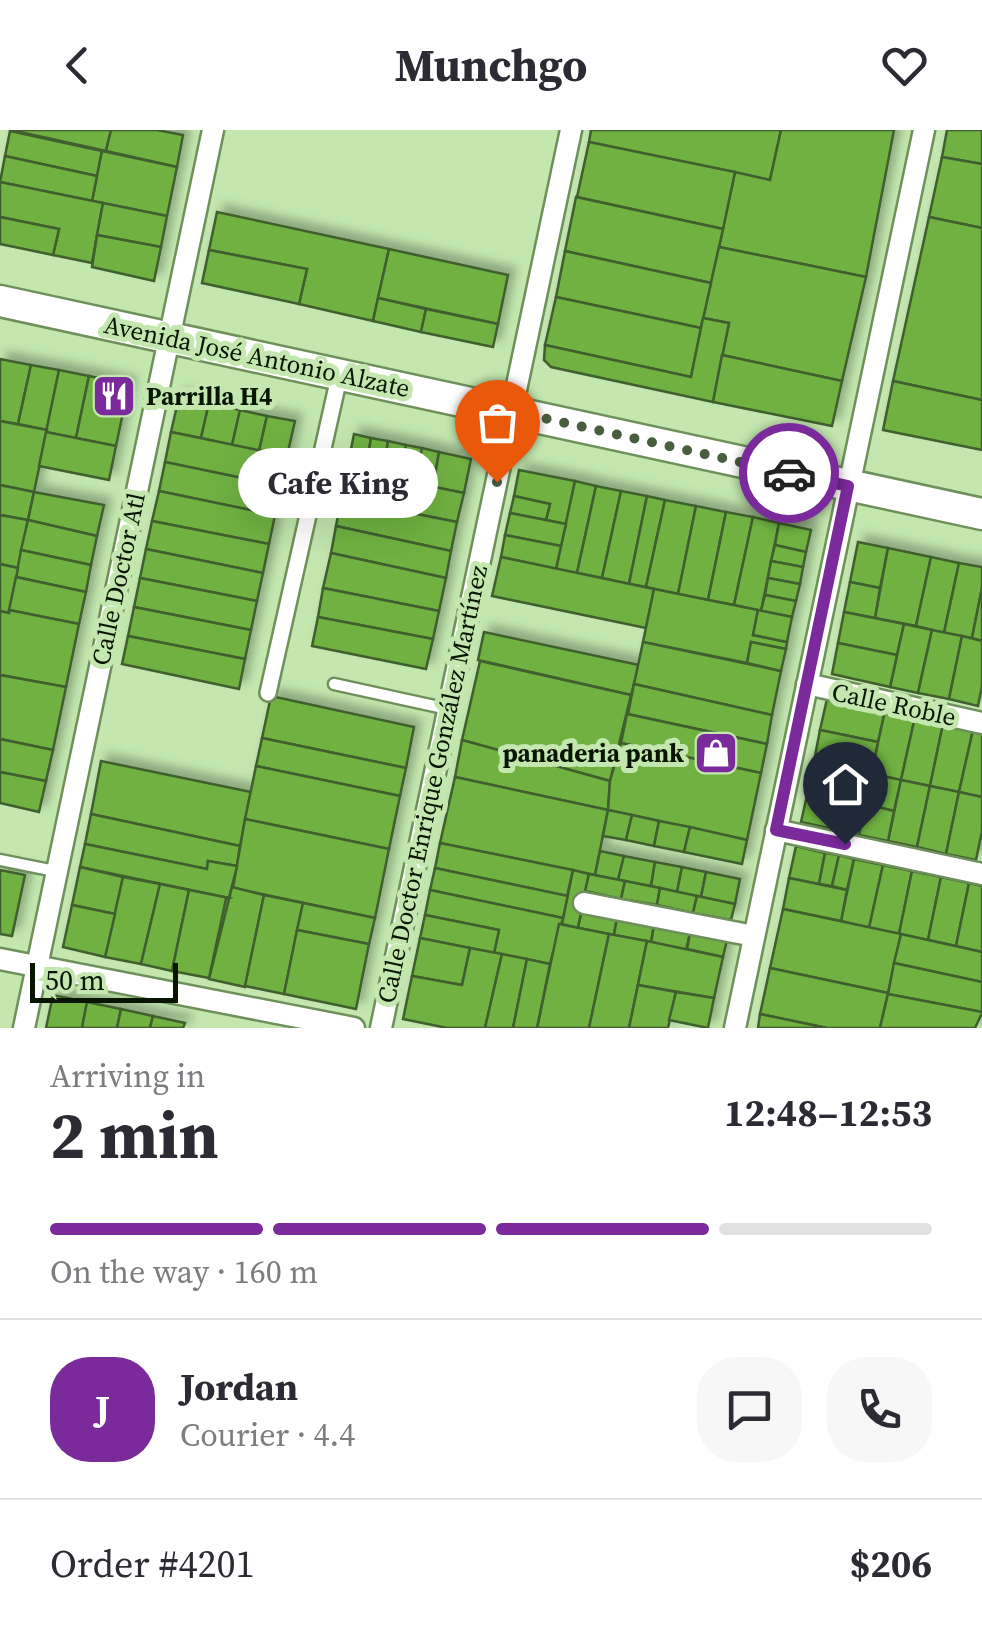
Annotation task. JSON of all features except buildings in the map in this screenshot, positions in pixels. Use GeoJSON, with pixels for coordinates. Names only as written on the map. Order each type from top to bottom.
{"type":"FeatureCollection","features":[{"type":"Feature","properties":{"kind":"main road","name":"Avenida José Antonio Alzate"},"geometry":{"type":"LineString","coordinates":[[0,301],[982,514]]}},
{"type":"Feature","properties":{"kind":"street","name":"Calle Doctor Atl"},"geometry":{"type":"LineString","coordinates":[[24,1028],[213,130]]}},
{"type":"Feature","properties":{"kind":"street","name":"Calle Doctor Enrique González Martínez"},"geometry":{"type":"LineString","coordinates":[[381,1028],[571,130]]}},
{"type":"Feature","properties":{"kind":"street"},"geometry":{"type":"LineString","coordinates":[[735,1028],[924,130]]}},
{"type":"Feature","properties":{"kind":"street"},"geometry":{"type":"LineString","coordinates":[[268,693],[340,373]]}},
{"type":"Feature","properties":{"kind":"street","name":"Calle Roble"},"geometry":{"type":"LineString","coordinates":[[807,684],[982,723]]}},
{"type":"Feature","properties":{"kind":"street"},"geometry":{"type":"LineString","coordinates":[[776,830],[982,874]]}},
{"type":"Feature","properties":{"kind":"street"},"geometry":{"type":"LineString","coordinates":[[584,904],[754,936]]}},
{"type":"Feature","properties":{"kind":"street"},"geometry":{"type":"LineString","coordinates":[[0,959],[354,1028]]}},
{"type":"Feature","properties":{"kind":"lane"},"geometry":{"type":"LineString","coordinates":[[334,684],[448,709]]}},
{"type":"Feature","properties":{"kind":"lane"},"geometry":{"type":"LineString","coordinates":[[0,860],[56,872]]}},
{"type":"Feature","properties":{"kind":"way so far"},"geometry":{"type":"LineString","coordinates":[[497,482],[512,411],[789,473]]}},
{"type":"Feature","properties":{"kind":"place","name":"Parrilla H4"},"geometry":{"type":"Point","coordinates":[114,396]}},
{"type":"Feature","properties":{"kind":"place","name":"Cafe King"},"geometry":{"type":"Point","coordinates":[497,482]}},
{"type":"Feature","properties":{"kind":"place","name":"panaderia pank"},"geometry":{"type":"Point","coordinates":[716,753]}},
{"type":"Feature","properties":{"kind":"route"},"geometry":{"type":"LineString","coordinates":[[789,473],[848,486],[776,830],[845,844]]}}]}
